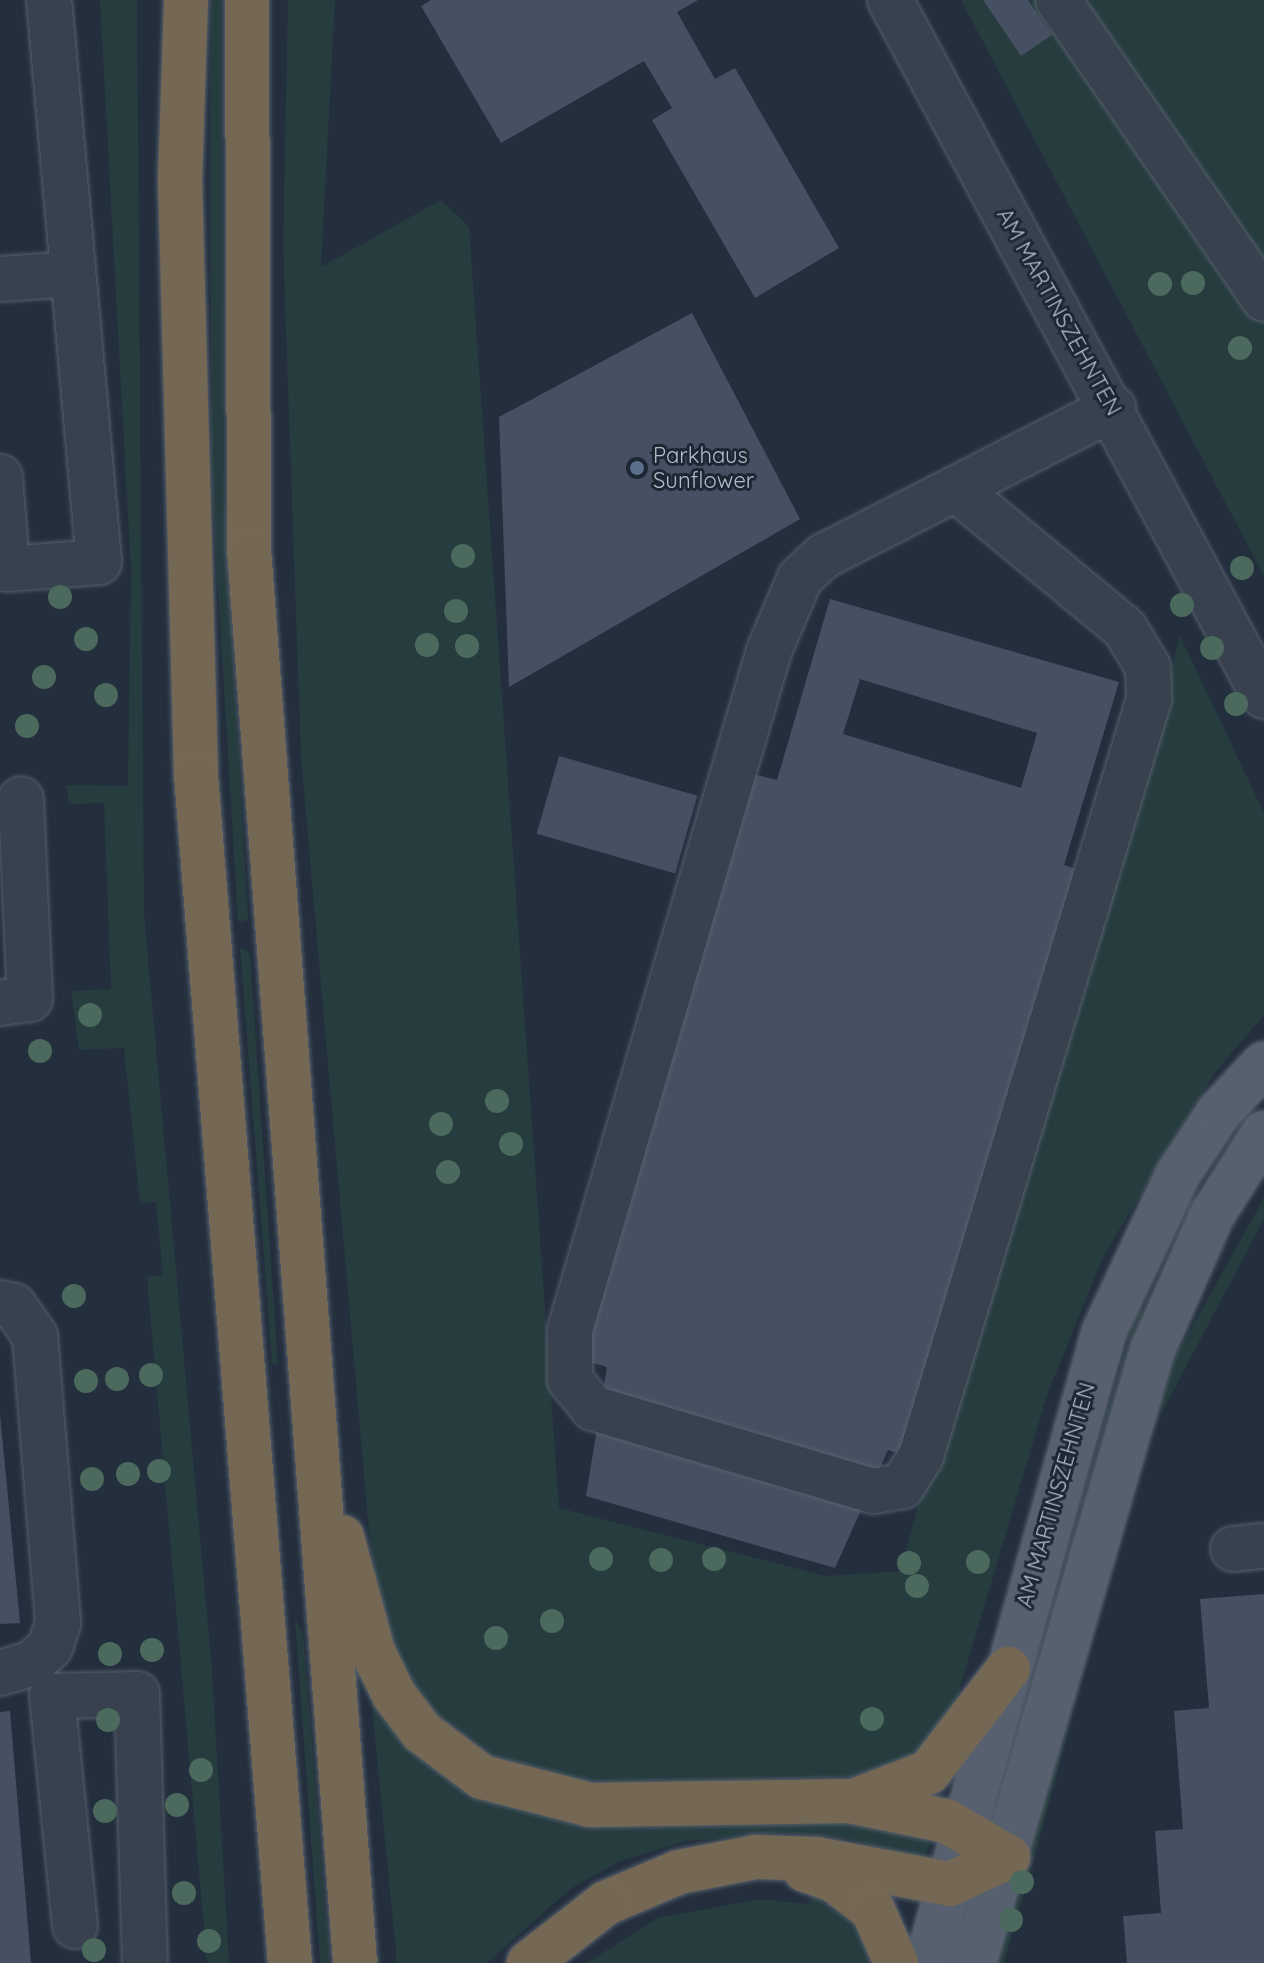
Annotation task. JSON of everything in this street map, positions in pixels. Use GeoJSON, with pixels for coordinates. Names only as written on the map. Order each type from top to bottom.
{"type":"FeatureCollection","features":[{"type":"Feature","properties":{"kind":"highway"},"geometry":{"type":"LineString","coordinates":[[186,0],[180,179],[196,775],[290,1963]]}},
{"type":"Feature","properties":{"kind":"highway"},"geometry":{"type":"LineString","coordinates":[[247,0],[249,549],[355,1963]]}},
{"type":"Feature","properties":{"kind":"highway"},"geometry":{"type":"LineString","coordinates":[[313,1420],[373,1652],[394,1695],[451,1758],[515,1791],[567,1803],[849,1801],[883,1795],[929,1772],[1008,1669]]}},
{"type":"Feature","properties":{"kind":"highway"},"geometry":{"type":"LineString","coordinates":[[849,1801],[965,1829],[1008,1857]]}},
{"type":"Feature","properties":{"kind":"highway"},"geometry":{"type":"LineString","coordinates":[[529,1963],[570,1925],[649,1881],[756,1857],[817,1859],[950,1884],[1008,1857]]}},
{"type":"Feature","properties":{"kind":"highway"},"geometry":{"type":"LineString","coordinates":[[756,1857],[856,1894],[886,1926],[896,1963]]}},
{"type":"Feature","properties":{"kind":"main road","name":"AM MARTINSZEHNTEN"},"geometry":{"type":"LineString","coordinates":[[927,1963],[1104,1332],[1171,1188],[1219,1112],[1264,1064]]}},
{"type":"Feature","properties":{"kind":"main road"},"geometry":{"type":"LineString","coordinates":[[974,1963],[1008,1857],[1152,1351],[1212,1215],[1264,1133]]}},
{"type":"Feature","properties":{"kind":"street"},"geometry":{"type":"LineString","coordinates":[[0,477],[7,569],[99,562],[49,0]]}},
{"type":"Feature","properties":{"kind":"street","name":"AM MARTINSZEHNTEN"},"geometry":{"type":"LineString","coordinates":[[890,0],[1230,623],[1264,696]]}},
{"type":"Feature","properties":{"kind":"street"},"geometry":{"type":"LineString","coordinates":[[1058,0],[1264,299]]}},
{"type":"Feature","properties":{"kind":"street"},"geometry":{"type":"LineString","coordinates":[[0,279],[72,274]]}},
{"type":"Feature","properties":{"kind":"street"},"geometry":{"type":"LineString","coordinates":[[956,489],[1125,629],[1148,667],[1149,691],[921,1456],[902,1486],[873,1491],[593,1408],[570,1380],[570,1330],[782,615],[808,567],[956,489],[1113,408]]}},
{"type":"Feature","properties":{"kind":"street","name":"AM MARTINSZEHNTEN"},"geometry":{"type":"LineString","coordinates":[[1230,623],[1264,665]]}},
{"type":"Feature","properties":{"kind":"street"},"geometry":{"type":"LineString","coordinates":[[0,1003],[30,999],[21,799]]}},
{"type":"Feature","properties":{"kind":"street"},"geometry":{"type":"LineString","coordinates":[[1219,1112],[1264,1046]]}},
{"type":"Feature","properties":{"kind":"street"},"geometry":{"type":"LineString","coordinates":[[0,1303],[14,1306],[35,1336],[58,1623],[50,1647],[33,1663],[0,1673]]}},
{"type":"Feature","properties":{"kind":"street"},"geometry":{"type":"LineString","coordinates":[[0,1699],[137,1694],[145,1963]]}},
{"type":"Feature","properties":{"kind":"street"},"geometry":{"type":"LineString","coordinates":[[52,1696],[75,1926]]}},
{"type":"Feature","properties":{"kind":"green space"},"geometry":{"type":"Polygon","coordinates":[[[100,0],[137,0],[144,914],[212,1671],[229,1963],[207,1963],[147,1277],[163,1275],[156,1202],[140,1203],[124,1048],[79,1050],[71,991],[111,989],[104,803],[69,804],[66,785],[128,786],[131,571],[100,0]]]}},
{"type":"Feature","properties":{"kind":"green space"},"geometry":{"type":"Polygon","coordinates":[[[210,0],[222,0],[223,467],[248,920],[238,922],[211,471],[210,0]]]}},
{"type":"Feature","properties":{"kind":"green space"},"geometry":{"type":"Polygon","coordinates":[[[288,0],[335,0],[321,267],[441,200],[469,227],[559,1508],[826,1576],[901,1571],[959,1345],[1137,811],[1180,636],[1264,813],[1264,1015],[1214,1074],[1103,1257],[1047,1395],[951,1718],[910,1760],[873,1776],[574,1786],[520,1774],[447,1729],[407,1681],[376,1611],[301,757],[283,245],[288,0]]]}},
{"type":"Feature","properties":{"kind":"green space"},"geometry":{"type":"Polygon","coordinates":[[[961,0],[1264,0],[1264,576],[961,0]]]}},
{"type":"Feature","properties":{"kind":"green space"},"geometry":{"type":"Polygon","coordinates":[[[240,947],[250,953],[278,1366],[272,1363],[240,947]]]}},
{"type":"Feature","properties":{"kind":"green space"},"geometry":{"type":"Polygon","coordinates":[[[1264,1198],[1264,1219],[1152,1431],[1075,1706],[1069,1706],[1164,1377],[1264,1198]]]}},
{"type":"Feature","properties":{"kind":"green space"},"geometry":{"type":"Polygon","coordinates":[[[1138,1306],[1144,1308],[1004,1787],[991,1800],[1138,1306]]]}},
{"type":"Feature","properties":{"kind":"green space"},"geometry":{"type":"Polygon","coordinates":[[[295,1619],[303,1634],[330,1963],[320,1963],[295,1619]]]}},
{"type":"Feature","properties":{"kind":"green space"},"geometry":{"type":"Polygon","coordinates":[[[371,1696],[460,1785],[525,1812],[619,1821],[811,1813],[911,1831],[930,1843],[925,1856],[911,1857],[849,1839],[789,1833],[686,1841],[620,1861],[570,1889],[487,1963],[397,1963],[371,1696]]]}},
{"type":"Feature","properties":{"kind":"green space"},"geometry":{"type":"Polygon","coordinates":[[[1065,1710],[1073,1713],[1038,1844],[1004,1963],[994,1963],[1065,1710]]]}},
{"type":"Feature","properties":{"kind":"green space"},"geometry":{"type":"Polygon","coordinates":[[[813,1895],[858,1927],[871,1963],[587,1963],[658,1918],[760,1899],[808,1904],[813,1895]]]}},
{"type":"Feature","properties":{"kind":"building"},"geometry":{"type":"Polygon","coordinates":[[[431,0],[698,0],[677,12],[715,79],[735,68],[839,248],[755,298],[652,120],[672,108],[644,61],[501,143],[421,6],[431,0]]]}},
{"type":"Feature","properties":{"kind":"building"},"geometry":{"type":"Polygon","coordinates":[[[983,0],[1028,0],[1052,35],[1021,56],[983,0]]]}},
{"type":"Feature","properties":{"kind":"building","name":"Parkhaus Sunflower"},"geometry":{"type":"Polygon","coordinates":[[[692,313],[800,519],[509,687],[499,417],[692,313]]]}},
{"type":"Feature","properties":{"kind":"building"},"geometry":{"type":"Polygon","coordinates":[[[830,599],[1119,682],[1064,865],[1086,872],[910,1457],[888,1450],[835,1568],[586,1496],[607,1367],[579,1359],[749,773],[777,780],[830,599]],[[860,679],[843,734],[1021,788],[1037,733],[860,679]]]}},
{"type":"Feature","properties":{"kind":"building"},"geometry":{"type":"Polygon","coordinates":[[[559,756],[697,796],[675,874],[537,834],[559,756]]]}},
{"type":"Feature","properties":{"kind":"building"},"geometry":{"type":"Polygon","coordinates":[[[0,1414],[20,1623],[0,1624],[0,1414]]]}},
{"type":"Feature","properties":{"kind":"building"},"geometry":{"type":"Polygon","coordinates":[[[1264,1594],[1264,1963],[1127,1963],[1123,1916],[1161,1913],[1155,1831],[1183,1829],[1174,1711],[1209,1708],[1200,1599],[1264,1594]]]}},
{"type":"Feature","properties":{"kind":"building"},"geometry":{"type":"Polygon","coordinates":[[[10,1711],[31,1963],[0,1963],[0,1712],[10,1711]]]}},
{"type":"Feature","properties":{"kind":"place","name":"Parkhaus Sunflower"},"geometry":{"type":"Point","coordinates":[637,468]}}]}
